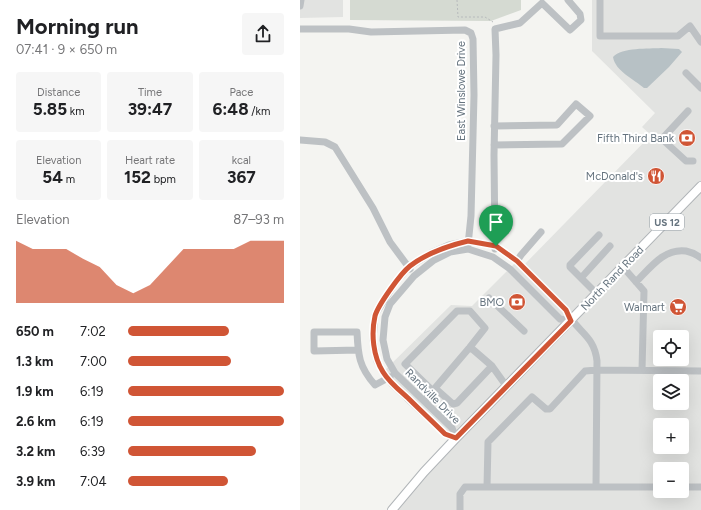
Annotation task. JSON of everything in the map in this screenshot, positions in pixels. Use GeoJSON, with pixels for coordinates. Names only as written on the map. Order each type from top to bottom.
{"type":"FeatureCollection","features":[{"type":"Feature","properties":{"kind":"main road","name":"North Rand Road"},"geometry":{"type":"LineString","coordinates":[[392,510],[424,472],[456,438],[701,186]]}},
{"type":"Feature","properties":{"kind":"street"},"geometry":{"type":"LineString","coordinates":[[300,0],[300,6]]}},
{"type":"Feature","properties":{"kind":"street"},"geometry":{"type":"LineString","coordinates":[[493,257],[496,246],[494,145],[496,56],[495,29],[520,23],[543,1],[570,30],[581,20],[580,14],[568,0]]}},
{"type":"Feature","properties":{"kind":"street"},"geometry":{"type":"LineString","coordinates":[[600,0],[600,36],[678,36],[690,26],[701,42]]}},
{"type":"Feature","properties":{"kind":"street","name":"East Winslowe Drive"},"geometry":{"type":"LineString","coordinates":[[300,29],[349,29],[371,32],[465,30],[471,32],[473,39],[474,95],[471,216],[468,250]]}},
{"type":"Feature","properties":{"kind":"street"},"geometry":{"type":"LineString","coordinates":[[686,73],[701,88]]}},
{"type":"Feature","properties":{"kind":"street"},"geometry":{"type":"LineString","coordinates":[[494,126],[557,125],[576,104],[590,116],[562,144],[494,145]]}},
{"type":"Feature","properties":{"kind":"street"},"geometry":{"type":"LineString","coordinates":[[688,111],[662,139],[686,161],[693,161]]}},
{"type":"Feature","properties":{"kind":"street"},"geometry":{"type":"LineString","coordinates":[[300,140],[325,142],[335,147],[373,208],[390,242],[414,276],[434,260],[450,252],[468,250],[493,257],[510,269],[560,319],[571,321]]}},
{"type":"Feature","properties":{"kind":"street"},"geometry":{"type":"LineString","coordinates":[[517,261],[520,255],[541,232]]}},
{"type":"Feature","properties":{"kind":"street"},"geometry":{"type":"LineString","coordinates":[[597,294],[570,267],[570,265],[599,235]]}},
{"type":"Feature","properties":{"kind":"street"},"geometry":{"type":"LineString","coordinates":[[409,267],[431,253],[450,245],[468,241],[496,246],[517,261],[566,310],[571,321],[592,342],[596,352],[596,487]]}},
{"type":"Feature","properties":{"kind":"street"},"geometry":{"type":"LineString","coordinates":[[581,278],[610,246]]}},
{"type":"Feature","properties":{"kind":"street"},"geometry":{"type":"LineString","coordinates":[[636,282],[664,255],[675,251],[687,251],[701,258]]}},
{"type":"Feature","properties":{"kind":"street","name":"Randville Drive"},"geometry":{"type":"LineString","coordinates":[[409,267],[395,283],[375,315],[373,340],[377,361],[388,379],[445,434],[456,438]]}},
{"type":"Feature","properties":{"kind":"street"},"geometry":{"type":"LineString","coordinates":[[623,267],[644,291],[642,370]]}},
{"type":"Feature","properties":{"kind":"street","name":"Randville Drive"},"geometry":{"type":"LineString","coordinates":[[414,276],[390,304],[385,317],[383,340],[388,359],[395,373],[452,428],[456,438]]}},
{"type":"Feature","properties":{"kind":"street"},"geometry":{"type":"LineString","coordinates":[[489,298],[524,331]]}},
{"type":"Feature","properties":{"kind":"street"},"geometry":{"type":"LineString","coordinates":[[424,401],[434,390],[470,347],[485,328],[470,311],[458,311],[405,364],[434,390],[454,404],[457,403],[492,366]]}},
{"type":"Feature","properties":{"kind":"street"},"geometry":{"type":"LineString","coordinates":[[358,350],[314,351],[314,332],[357,332],[358,350],[358,357],[367,376],[375,385],[388,379]]}},
{"type":"Feature","properties":{"kind":"street"},"geometry":{"type":"LineString","coordinates":[[470,347],[492,366],[507,387]]}},
{"type":"Feature","properties":{"kind":"street"},"geometry":{"type":"LineString","coordinates":[[487,487],[488,442],[532,397],[546,409],[550,409],[585,371],[701,371]]}},
{"type":"Feature","properties":{"kind":"street","name":"Randville Drive"},"geometry":{"type":"LineString","coordinates":[[388,379],[395,373]]}},
{"type":"Feature","properties":{"kind":"street"},"geometry":{"type":"LineString","coordinates":[[460,510],[460,494],[466,487],[653,487]]}},
{"type":"Feature","properties":{"kind":"street"},"geometry":{"type":"LineString","coordinates":[[689,487],[701,487]]}},
{"type":"Feature","properties":{"kind":"path"},"geometry":{"type":"LineString","coordinates":[[457,0],[458,16],[485,17],[495,23],[496,28]]}},
{"type":"Feature","properties":{"kind":"shaded area"},"geometry":{"type":"Polygon","coordinates":[[[300,0],[343,0],[343,17],[300,18],[300,0]]]}},
{"type":"Feature","properties":{"kind":"shaded area"},"geometry":{"type":"Polygon","coordinates":[[[350,0],[521,0],[521,10],[491,21],[350,20],[350,0]]]}},
{"type":"Feature","properties":{"kind":"shaded area"},"geometry":{"type":"Polygon","coordinates":[[[592,0],[701,0],[701,510],[392,510],[456,438],[392,384],[383,372],[451,305],[472,306],[517,261],[522,267],[651,135],[642,127],[655,113],[592,51],[592,0]]]}},
{"type":"Feature","properties":{"kind":"shaded area"},"geometry":{"type":"Polygon","coordinates":[[[661,48],[679,49],[682,52],[647,88],[644,88],[621,71],[617,67],[613,57],[629,50],[661,48]]]}},
{"type":"Feature","properties":{"kind":"place","name":"Fifth Third Bank"},"geometry":{"type":"Point","coordinates":[687,138]}},
{"type":"Feature","properties":{"kind":"place","name":"McDonald's"},"geometry":{"type":"Point","coordinates":[656,176]}},
{"type":"Feature","properties":{"kind":"place","name":"BMO"},"geometry":{"type":"Point","coordinates":[517,302]}},
{"type":"Feature","properties":{"kind":"place","name":"Walmart"},"geometry":{"type":"Point","coordinates":[678,307]}},
{"type":"Feature","properties":{"kind":"route"},"geometry":{"type":"LineString","coordinates":[[468,241],[496,246],[517,261],[566,310],[571,321],[456,438],[445,434],[392,384],[383,372],[377,361],[373,340],[375,315],[395,283],[409,267],[431,253],[450,245],[468,241]]}}]}
